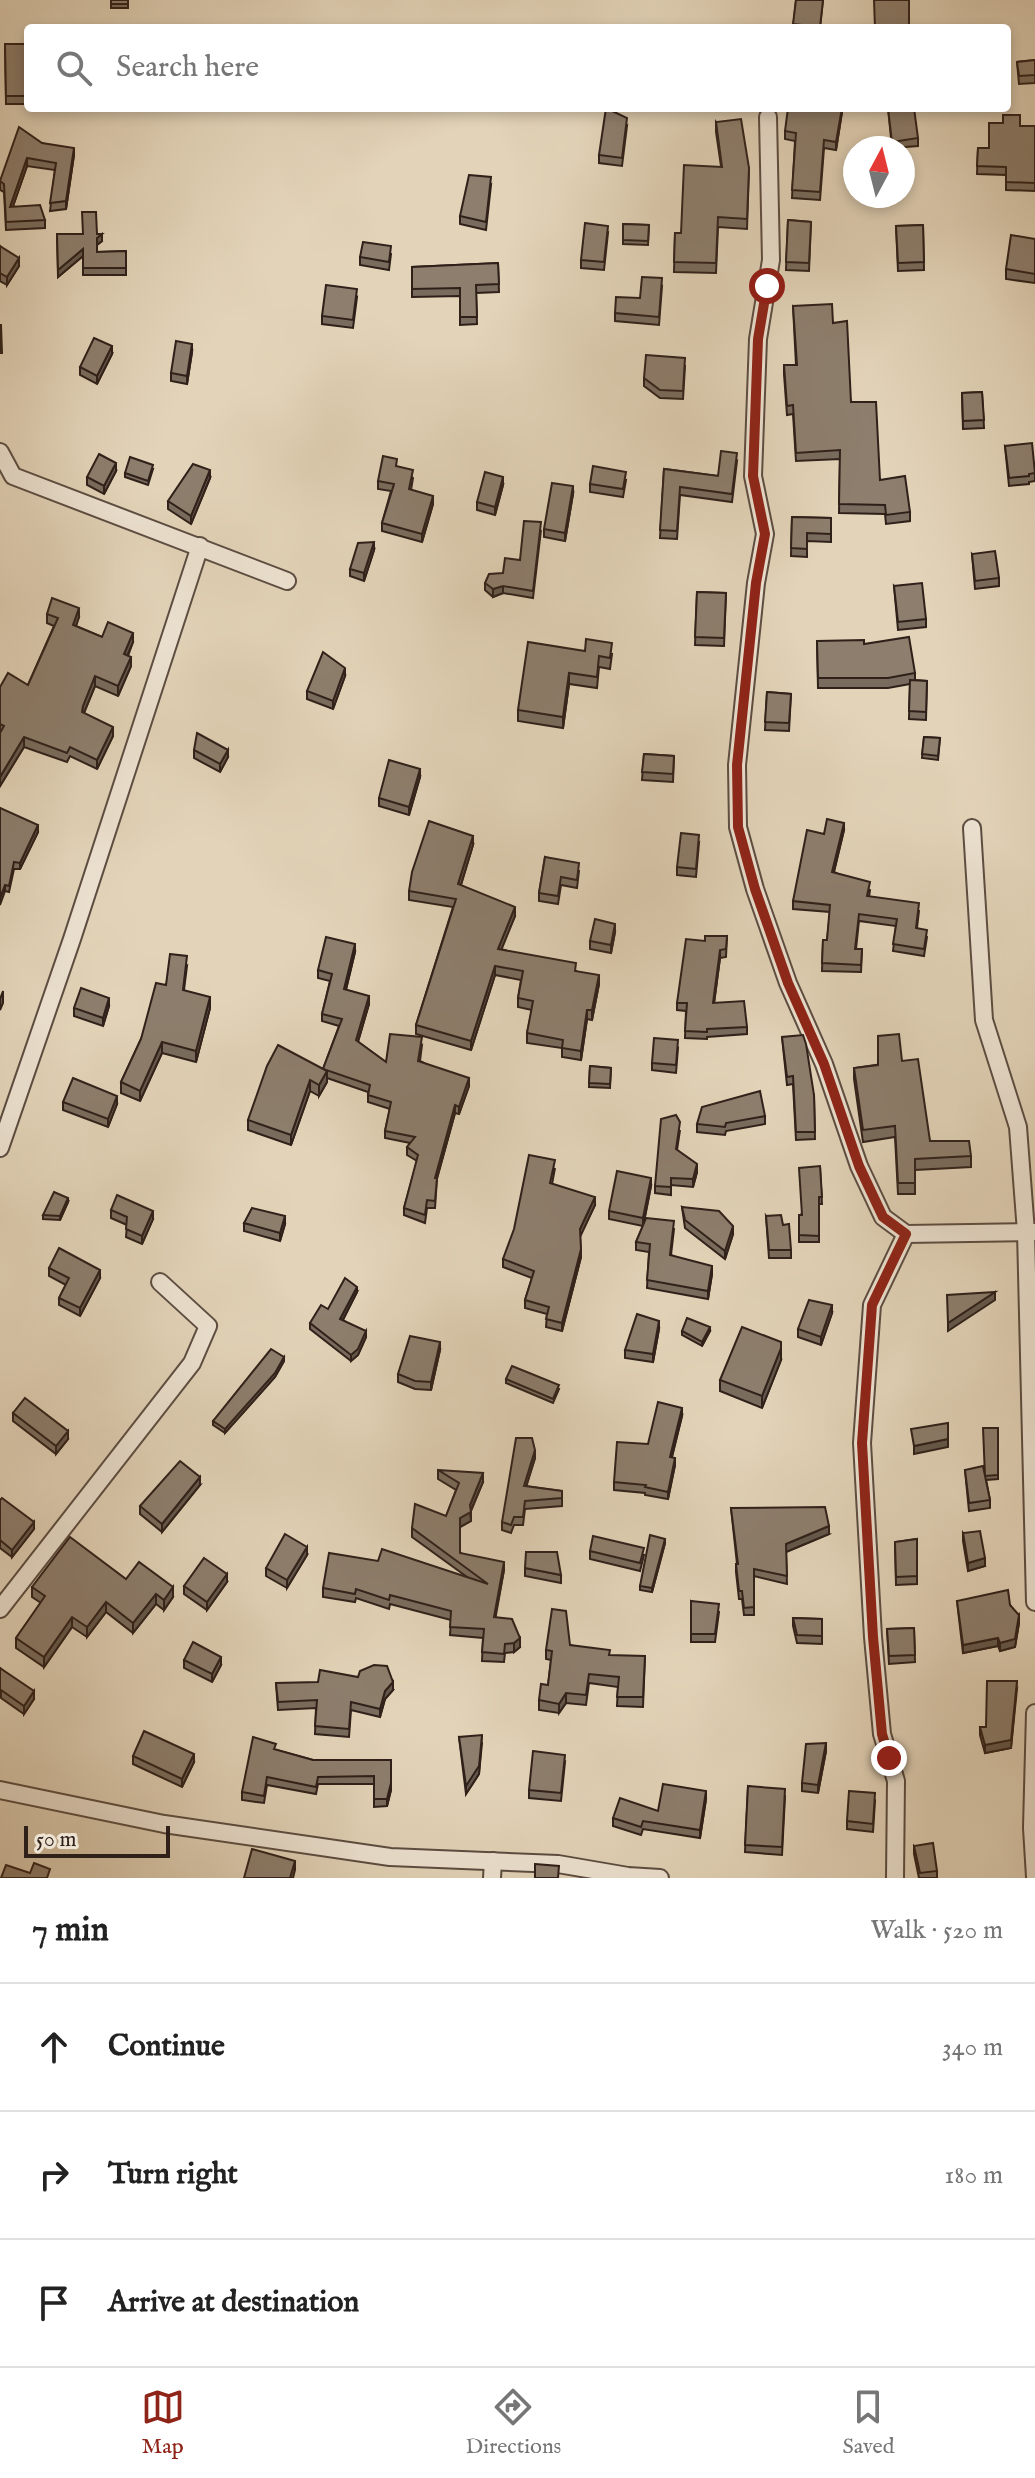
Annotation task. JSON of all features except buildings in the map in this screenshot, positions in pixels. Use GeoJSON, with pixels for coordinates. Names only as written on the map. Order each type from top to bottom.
{"type":"FeatureCollection","features":[{"type":"Feature","properties":{"kind":"street"},"geometry":{"type":"LineString","coordinates":[[768,117],[771,260],[758,339],[753,476],[765,534],[756,583],[737,765],[738,827],[755,889],[788,983],[824,1064],[859,1166],[883,1217],[906,1234],[1031,1232]]}},
{"type":"Feature","properties":{"kind":"street"},"geometry":{"type":"LineString","coordinates":[[0,452],[13,476],[287,581]]}},
{"type":"Feature","properties":{"kind":"street"},"geometry":{"type":"LineString","coordinates":[[0,1148],[72,939],[200,546]]}},
{"type":"Feature","properties":{"kind":"street"},"geometry":{"type":"LineString","coordinates":[[972,828],[984,1020],[1018,1127],[1031,1232],[1035,1602]]}},
{"type":"Feature","properties":{"kind":"street"},"geometry":{"type":"LineString","coordinates":[[895,1878],[896,1781],[881,1720],[862,1443],[872,1305],[906,1234]]}},
{"type":"Feature","properties":{"kind":"street"},"geometry":{"type":"LineString","coordinates":[[0,1609],[192,1363],[208,1326],[160,1282]]}},
{"type":"Feature","properties":{"kind":"street"},"geometry":{"type":"LineString","coordinates":[[1035,1713],[1032,1828],[1035,1877]]}},
{"type":"Feature","properties":{"kind":"street"},"geometry":{"type":"LineString","coordinates":[[0,1790],[164,1824],[390,1857],[492,1870],[558,1864],[660,1878]]}},
{"type":"Feature","properties":{"kind":"route"},"geometry":{"type":"LineString","coordinates":[[767,286],[758,339],[753,476],[765,534],[756,583],[737,765],[738,827],[755,889],[788,983],[824,1064],[859,1166],[883,1217],[906,1234],[872,1305],[862,1443],[873,1637],[882,1734],[889,1758]]}}]}
